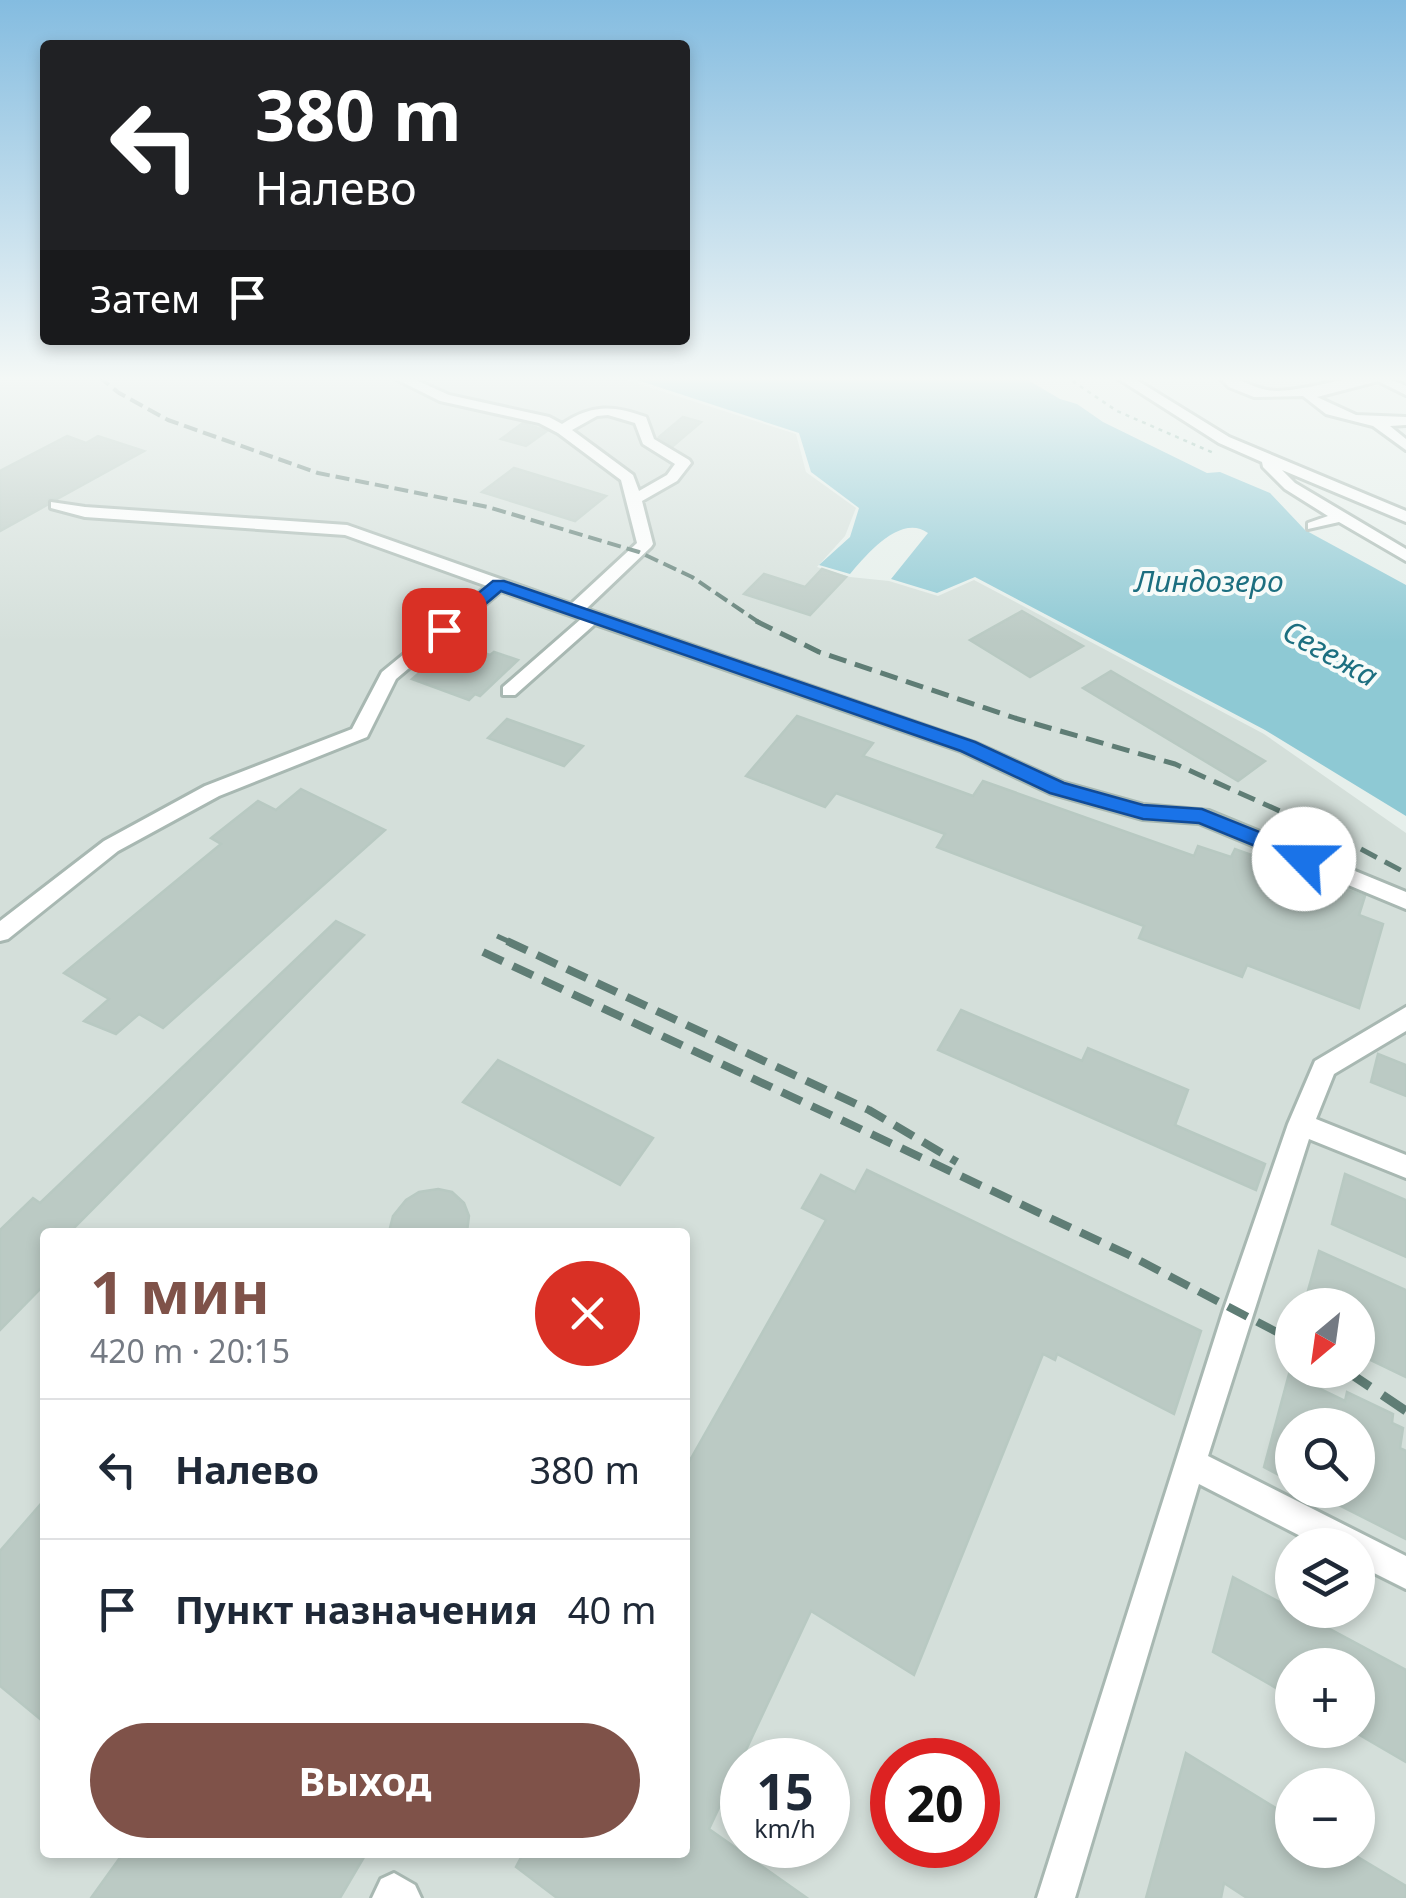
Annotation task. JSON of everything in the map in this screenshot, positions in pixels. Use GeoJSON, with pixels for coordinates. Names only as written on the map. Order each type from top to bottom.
{"type":"FeatureCollection","features":[{"type":"Feature","properties":{"kind":"street"},"geometry":{"type":"LineString","coordinates":[[509,691],[645,544],[628,478],[610,465]]}},
{"type":"Feature","properties":{"kind":"street"},"geometry":{"type":"LineString","coordinates":[[634,500],[672,478],[683,465]]}},
{"type":"Feature","properties":{"kind":"street"},"geometry":{"type":"LineString","coordinates":[[1269,465],[1290,486],[1406,556]]}},
{"type":"Feature","properties":{"kind":"street"},"geometry":{"type":"LineString","coordinates":[[1281,465],[1406,516]]}},
{"type":"Feature","properties":{"kind":"street"},"geometry":{"type":"LineString","coordinates":[[1280,473],[1303,473]]}},
{"type":"Feature","properties":{"kind":"street"},"geometry":{"type":"LineString","coordinates":[[56,506],[85,512],[348,530],[968,746],[1057,788],[1143,812],[1202,816],[1406,901]]}},
{"type":"Feature","properties":{"kind":"street"},"geometry":{"type":"LineString","coordinates":[[1314,526],[1339,517]]}},
{"type":"Feature","properties":{"kind":"street"},"geometry":{"type":"LineString","coordinates":[[0,933],[111,846],[212,791],[360,733],[388,676],[498,584]]}},
{"type":"Feature","properties":{"kind":"street"},"geometry":{"type":"LineString","coordinates":[[1056,1898],[1238,1310],[1301,1124],[1324,1068],[1404,1021],[1406,1016]]}},
{"type":"Feature","properties":{"kind":"street"},"geometry":{"type":"LineString","coordinates":[[1301,1124],[1406,1167]]}},
{"type":"Feature","properties":{"kind":"street"},"geometry":{"type":"LineString","coordinates":[[1192,1464],[1317,1528]]}},
{"type":"Feature","properties":{"kind":"street"},"geometry":{"type":"LineString","coordinates":[[1375,1558],[1406,1573]]}},
{"type":"Feature","properties":{"kind":"street"},"geometry":{"type":"LineString","coordinates":[[391,1898],[394,1892],[402,1898]]}},
{"type":"Feature","properties":{"kind":"shaded area"},"geometry":{"type":"Polygon","coordinates":[[[0,465],[804,465],[806,472],[856,508],[845,536],[817,567],[850,577],[889,581],[938,596],[974,580],[1264,734],[1406,833],[1406,1898],[0,1898],[0,465]]]}},
{"type":"Feature","properties":{"kind":"water","name":"Линдозеро"},"geometry":{"type":"Polygon","coordinates":[[[809,465],[1190,465],[1207,473],[1220,472],[1270,493],[1305,530],[1406,585],[1406,816],[1265,730],[975,577],[937,593],[891,579],[928,533],[918,528],[907,528],[885,539],[850,574],[819,565],[850,537],[859,508],[811,472],[809,465]]]}},
{"type":"Feature","properties":{"kind":"building"},"geometry":{"type":"Polygon","coordinates":[[[12,465],[119,465],[57,499],[49,499],[47,505],[0,531],[0,471],[12,465]]]}},
{"type":"Feature","properties":{"kind":"building"},"geometry":{"type":"Polygon","coordinates":[[[514,468],[606,496],[575,521],[482,492],[514,468]]]}},
{"type":"Feature","properties":{"kind":"building"},"geometry":{"type":"Polygon","coordinates":[[[822,569],[846,577],[810,615],[744,594],[764,574],[805,587],[822,569]]]}},
{"type":"Feature","properties":{"kind":"building"},"geometry":{"type":"Polygon","coordinates":[[[1022,611],[1083,646],[1030,677],[970,640],[1022,611]]]}},
{"type":"Feature","properties":{"kind":"building"},"geometry":{"type":"Polygon","coordinates":[[[454,643],[518,660],[480,696],[475,694],[469,700],[412,679],[454,643]]]}},
{"type":"Feature","properties":{"kind":"building"},"geometry":{"type":"Polygon","coordinates":[[[1111,671],[1265,761],[1238,781],[1083,688],[1111,671]]]}},
{"type":"Feature","properties":{"kind":"building"},"geometry":{"type":"Polygon","coordinates":[[[797,716],[873,743],[863,756],[973,796],[983,781],[1194,856],[1198,846],[1231,857],[1235,849],[1365,896],[1359,915],[1383,924],[1359,1008],[1247,965],[1242,977],[1139,938],[1144,926],[937,847],[945,834],[836,793],[825,807],[746,776],[797,716]]]}},
{"type":"Feature","properties":{"kind":"building"},"geometry":{"type":"Polygon","coordinates":[[[507,719],[583,746],[564,766],[488,738],[507,719]]]}},
{"type":"Feature","properties":{"kind":"building"},"geometry":{"type":"Polygon","coordinates":[[[301,789],[385,830],[163,1028],[139,1014],[116,1034],[84,1021],[109,999],[64,973],[221,844],[211,838],[258,801],[276,810],[301,789]]]}},
{"type":"Feature","properties":{"kind":"building"},"geometry":{"type":"Polygon","coordinates":[[[336,921],[364,935],[74,1228],[40,1228],[40,1289],[0,1330],[0,1230],[33,1198],[40,1203],[336,921]]]}},
{"type":"Feature","properties":{"kind":"building"},"geometry":{"type":"Polygon","coordinates":[[[961,1010],[1082,1061],[1088,1048],[1188,1090],[1175,1125],[1265,1164],[1256,1190],[938,1050],[961,1010]]]}},
{"type":"Feature","properties":{"kind":"building"},"geometry":{"type":"Polygon","coordinates":[[[1378,1054],[1406,1065],[1406,1096],[1371,1082],[1378,1054]]]}},
{"type":"Feature","properties":{"kind":"building"},"geometry":{"type":"Polygon","coordinates":[[[498,1060],[653,1138],[620,1185],[463,1102],[498,1060]]]}},
{"type":"Feature","properties":{"kind":"building"},"geometry":{"type":"Polygon","coordinates":[[[867,1170],[1201,1331],[1174,1414],[1057,1354],[1055,1360],[1043,1354],[914,1675],[811,1611],[752,1738],[720,1738],[720,1805],[709,1829],[720,1837],[720,1868],[764,1868],[807,1898],[557,1898],[516,1867],[521,1858],[690,1858],[690,1460],[826,1220],[802,1208],[821,1175],[855,1192],[867,1170]]]}},
{"type":"Feature","properties":{"kind":"building"},"geometry":{"type":"Polygon","coordinates":[[[1345,1174],[1406,1200],[1406,1257],[1332,1224],[1345,1174]]]}},
{"type":"Feature","properties":{"kind":"building"},"geometry":{"type":"Polygon","coordinates":[[[419,1192],[452,1192],[464,1203],[469,1216],[468,1228],[390,1228],[393,1216],[419,1192]]]}},
{"type":"Feature","properties":{"kind":"building"},"geometry":{"type":"Polygon","coordinates":[[[1319,1251],[1406,1290],[1406,1377],[1375,1362],[1375,1288],[1309,1288],[1319,1251]]]}},
{"type":"Feature","properties":{"kind":"building"},"geometry":{"type":"Polygon","coordinates":[[[1285,1388],[1318,1388],[1345,1401],[1347,1392],[1393,1414],[1392,1423],[1403,1428],[1400,1448],[1406,1451],[1406,1539],[1345,1508],[1375,1508],[1375,1408],[1280,1408],[1285,1388]]]}},
{"type":"Feature","properties":{"kind":"building"},"geometry":{"type":"Polygon","coordinates":[[[1275,1426],[1275,1473],[1264,1467],[1275,1426]]]}},
{"type":"Feature","properties":{"kind":"building"},"geometry":{"type":"Polygon","coordinates":[[[40,1505],[40,1719],[0,1686],[0,1551],[40,1505]]]}},
{"type":"Feature","properties":{"kind":"building"},"geometry":{"type":"Polygon","coordinates":[[[1233,1577],[1275,1600],[1275,1628],[1328,1628],[1365,1648],[1275,1648],[1275,1687],[1213,1652],[1233,1577]]]}},
{"type":"Feature","properties":{"kind":"building"},"geometry":{"type":"Polygon","coordinates":[[[1375,1653],[1406,1670],[1406,1762],[1375,1744],[1375,1653]]]}},
{"type":"Feature","properties":{"kind":"building"},"geometry":{"type":"Polygon","coordinates":[[[1186,1753],[1275,1808],[1275,1868],[1375,1867],[1406,1886],[1406,1898],[1247,1898],[1224,1883],[1221,1898],[1146,1898],[1186,1753]]]}},
{"type":"Feature","properties":{"kind":"building"},"geometry":{"type":"Polygon","coordinates":[[[120,1858],[363,1858],[340,1898],[91,1898],[120,1858]]]}},
{"type":"Feature","properties":{"kind":"railway"},"geometry":{"type":"LineString","coordinates":[[294,465],[318,473],[488,507],[639,552],[692,577],[760,623]]}},
{"type":"Feature","properties":{"kind":"railway"},"geometry":{"type":"LineString","coordinates":[[756,621],[760,623]]}},
{"type":"Feature","properties":{"kind":"railway"},"geometry":{"type":"LineString","coordinates":[[760,623],[819,652],[1015,718],[1175,764],[1340,838],[1406,873]]}},
{"type":"Feature","properties":{"kind":"railway"},"geometry":{"type":"LineString","coordinates":[[497,936],[512,943]]}},
{"type":"Feature","properties":{"kind":"railway"},"geometry":{"type":"LineString","coordinates":[[507,941],[869,1110],[957,1162]]}},
{"type":"Feature","properties":{"kind":"railway"},"geometry":{"type":"LineString","coordinates":[[483,952],[1129,1255],[1275,1331]]}},
{"type":"Feature","properties":{"kind":"railway"},"geometry":{"type":"LineString","coordinates":[[1372,1388],[1406,1411]]}},
{"type":"Feature","properties":{"kind":"route"},"geometry":{"type":"LineString","coordinates":[[444,630],[498,584],[968,746],[1057,788],[1143,812],[1202,816],[1304,859]]}},
{"type":"Feature","properties":{"kind":"water label","name":"Сегежа"},"geometry":{"type":"Point","coordinates":[1330,654]}}]}
